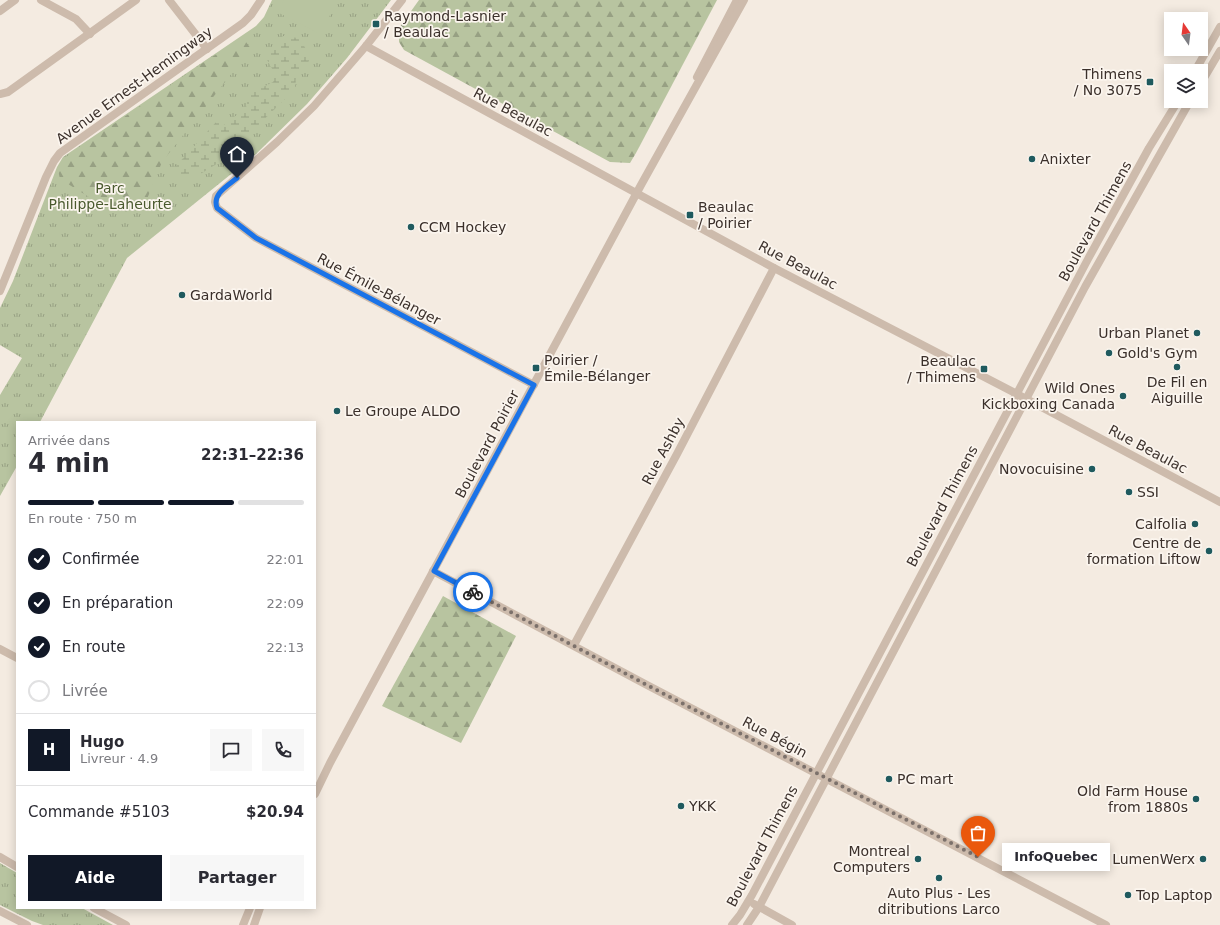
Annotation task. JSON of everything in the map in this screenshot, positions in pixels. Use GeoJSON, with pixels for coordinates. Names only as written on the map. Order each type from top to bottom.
{"type":"FeatureCollection","features":[{"type":"Feature","properties":{"kind":"street"},"geometry":{"type":"LineString","coordinates":[[0,11],[15,0]]}},
{"type":"Feature","properties":{"kind":"street"},"geometry":{"type":"LineString","coordinates":[[41,0],[76,19],[90,34]]}},
{"type":"Feature","properties":{"kind":"street"},"geometry":{"type":"LineString","coordinates":[[0,94],[8,92],[136,0]]}},
{"type":"Feature","properties":{"kind":"street"},"geometry":{"type":"LineString","coordinates":[[169,0],[206,49]]}},
{"type":"Feature","properties":{"kind":"street","name":"Avenue Ernest-Hemingway"},"geometry":{"type":"LineString","coordinates":[[0,291],[46,177],[60,153],[243,23],[251,15],[261,0]]}},
{"type":"Feature","properties":{"kind":"street"},"geometry":{"type":"LineString","coordinates":[[366,46],[402,0]]}},
{"type":"Feature","properties":{"kind":"street","name":"Boulevard Poirier"},"geometry":{"type":"LineString","coordinates":[[316,792],[683,107],[701,68],[737,0]]}},
{"type":"Feature","properties":{"kind":"street","name":"Boulevard Poirier"},"geometry":{"type":"LineString","coordinates":[[683,107],[706,70],[744,0]]}},
{"type":"Feature","properties":{"kind":"street"},"geometry":{"type":"LineString","coordinates":[[1199,64],[1220,27]]}},
{"type":"Feature","properties":{"kind":"street","name":"Rue Beaulac"},"geometry":{"type":"LineString","coordinates":[[366,46],[774,268],[1017,394],[1220,502]]}},
{"type":"Feature","properties":{"kind":"street","name":"Rue Émile-Bélanger"},"geometry":{"type":"LineString","coordinates":[[366,46],[314,106],[288,132],[216,196],[215,202],[217,208],[256,238],[534,385]]}},
{"type":"Feature","properties":{"kind":"street"},"geometry":{"type":"LineString","coordinates":[[1208,71],[1220,51]]}},
{"type":"Feature","properties":{"kind":"street","name":"Boulevard Thimens"},"geometry":{"type":"LineString","coordinates":[[732,925],[748,901],[1149,148],[1174,108]]}},
{"type":"Feature","properties":{"kind":"street","name":"Boulevard Thimens"},"geometry":{"type":"LineString","coordinates":[[746,925],[759,907],[863,707],[1106,249],[1186,108]]}},
{"type":"Feature","properties":{"kind":"street","name":"Rue Ashby"},"geometry":{"type":"LineString","coordinates":[[574,645],[677,454],[774,268]]}},
{"type":"Feature","properties":{"kind":"street","name":"Rue Bégin"},"geometry":{"type":"LineString","coordinates":[[434,571],[1106,925]]}},
{"type":"Feature","properties":{"kind":"street"},"geometry":{"type":"LineString","coordinates":[[890,633],[900,638]]}},
{"type":"Feature","properties":{"kind":"street"},"geometry":{"type":"LineString","coordinates":[[0,649],[16,657]]}},
{"type":"Feature","properties":{"kind":"street"},"geometry":{"type":"LineString","coordinates":[[853,702],[863,707]]}},
{"type":"Feature","properties":{"kind":"street"},"geometry":{"type":"LineString","coordinates":[[0,857],[16,866]]}},
{"type":"Feature","properties":{"kind":"street"},"geometry":{"type":"LineString","coordinates":[[748,901],[792,925]]}},
{"type":"Feature","properties":{"kind":"street"},"geometry":{"type":"LineString","coordinates":[[96,909],[126,925]]}},
{"type":"Feature","properties":{"kind":"street"},"geometry":{"type":"LineString","coordinates":[[243,925],[250,909]]}},
{"type":"Feature","properties":{"kind":"street"},"geometry":{"type":"LineString","coordinates":[[254,925],[260,909]]}},
{"type":"Feature","properties":{"kind":"street"},"geometry":{"type":"LineString","coordinates":[[0,911],[27,925]]}},
{"type":"Feature","properties":{"kind":"green space","name":"Parc Philippe-Laheurte"},"geometry":{"type":"Polygon","coordinates":[[[272,0],[391,0],[347,58],[307,104],[256,154],[127,258],[41,421],[16,421],[16,468],[0,496],[0,395],[22,358],[0,345],[0,308],[13,281],[57,167],[63,157],[256,26],[264,17],[272,0]]]}},
{"type":"Feature","properties":{"kind":"green space"},"geometry":{"type":"Polygon","coordinates":[[[284,0],[338,0],[320,34],[277,12],[284,0]]]}},
{"type":"Feature","properties":{"kind":"green space"},"geometry":{"type":"Polygon","coordinates":[[[419,0],[717,0],[630,163],[610,162],[404,50],[399,42],[399,28],[419,0]]]}},
{"type":"Feature","properties":{"kind":"green space"},"geometry":{"type":"Polygon","coordinates":[[[283,36],[298,38],[312,57],[296,78],[295,89],[223,160],[202,173],[184,179],[174,168],[218,120],[225,125],[247,106],[247,95],[273,82],[275,74],[266,58],[283,36]]]}},
{"type":"Feature","properties":{"kind":"green space"},"geometry":{"type":"Polygon","coordinates":[[[239,41],[246,42],[251,49],[162,162],[147,199],[128,212],[113,212],[60,179],[58,170],[63,159],[210,58],[239,41]]]}},
{"type":"Feature","properties":{"kind":"green space"},"geometry":{"type":"Polygon","coordinates":[[[443,596],[516,636],[461,743],[382,706],[443,596]]]}},
{"type":"Feature","properties":{"kind":"green space"},"geometry":{"type":"Polygon","coordinates":[[[0,863],[16,872],[16,909],[84,909],[113,925],[43,925],[0,905],[0,863]]]}},
{"type":"Feature","properties":{"kind":"way so far"},"geometry":{"type":"LineString","coordinates":[[473,592],[647,685],[978,857]]}},
{"type":"Feature","properties":{"kind":"place","name":"Raymond-Lasnier / Beaulac"},"geometry":{"type":"Point","coordinates":[376,24]}},
{"type":"Feature","properties":{"kind":"place","name":"Thimens / No 3075"},"geometry":{"type":"Point","coordinates":[1150,82]}},
{"type":"Feature","properties":{"kind":"place","name":"Anixter"},"geometry":{"type":"Point","coordinates":[1032,159]}},
{"type":"Feature","properties":{"kind":"place","name":"Beaulac / Poirier"},"geometry":{"type":"Point","coordinates":[690,215]}},
{"type":"Feature","properties":{"kind":"place","name":"CCM Hockey"},"geometry":{"type":"Point","coordinates":[411,227]}},
{"type":"Feature","properties":{"kind":"place","name":"GardaWorld"},"geometry":{"type":"Point","coordinates":[182,295]}},
{"type":"Feature","properties":{"kind":"place","name":"Urban Planet"},"geometry":{"type":"Point","coordinates":[1197,333]}},
{"type":"Feature","properties":{"kind":"place","name":"Gold's Gym"},"geometry":{"type":"Point","coordinates":[1109,353]}},
{"type":"Feature","properties":{"kind":"place","name":"De Fil en Aiguille"},"geometry":{"type":"Point","coordinates":[1177,367]}},
{"type":"Feature","properties":{"kind":"place","name":"Poirier / Émile-Bélanger"},"geometry":{"type":"Point","coordinates":[536,368]}},
{"type":"Feature","properties":{"kind":"place","name":"Beaulac / Thimens"},"geometry":{"type":"Point","coordinates":[984,369]}},
{"type":"Feature","properties":{"kind":"place","name":"Wild Ones Kickboxing Canada"},"geometry":{"type":"Point","coordinates":[1123,396]}},
{"type":"Feature","properties":{"kind":"place","name":"Le Groupe ALDO"},"geometry":{"type":"Point","coordinates":[337,411]}},
{"type":"Feature","properties":{"kind":"place","name":"Novocuisine"},"geometry":{"type":"Point","coordinates":[1092,469]}},
{"type":"Feature","properties":{"kind":"place","name":"SSI"},"geometry":{"type":"Point","coordinates":[1129,492]}},
{"type":"Feature","properties":{"kind":"place","name":"Calfolia"},"geometry":{"type":"Point","coordinates":[1195,524]}},
{"type":"Feature","properties":{"kind":"place","name":"Centre de formation Liftow"},"geometry":{"type":"Point","coordinates":[1209,551]}},
{"type":"Feature","properties":{"kind":"place","name":"PC mart"},"geometry":{"type":"Point","coordinates":[889,779]}},
{"type":"Feature","properties":{"kind":"place","name":"Old Farm House from 1880s"},"geometry":{"type":"Point","coordinates":[1196,799]}},
{"type":"Feature","properties":{"kind":"place","name":"YKK"},"geometry":{"type":"Point","coordinates":[681,806]}},
{"type":"Feature","properties":{"kind":"place","name":"InfoQuebec"},"geometry":{"type":"Point","coordinates":[978,857]}},
{"type":"Feature","properties":{"kind":"place","name":"Montreal Computers"},"geometry":{"type":"Point","coordinates":[918,859]}},
{"type":"Feature","properties":{"kind":"place","name":"LumenWerx"},"geometry":{"type":"Point","coordinates":[1203,859]}},
{"type":"Feature","properties":{"kind":"place","name":"Auto Plus - Les ditributions Larco"},"geometry":{"type":"Point","coordinates":[939,878]}},
{"type":"Feature","properties":{"kind":"place","name":"Top Laptop"},"geometry":{"type":"Point","coordinates":[1128,895]}},
{"type":"Feature","properties":{"kind":"route"},"geometry":{"type":"LineString","coordinates":[[237,178],[216,196],[215,202],[217,208],[256,238],[534,385],[434,571],[473,592]]}}]}
